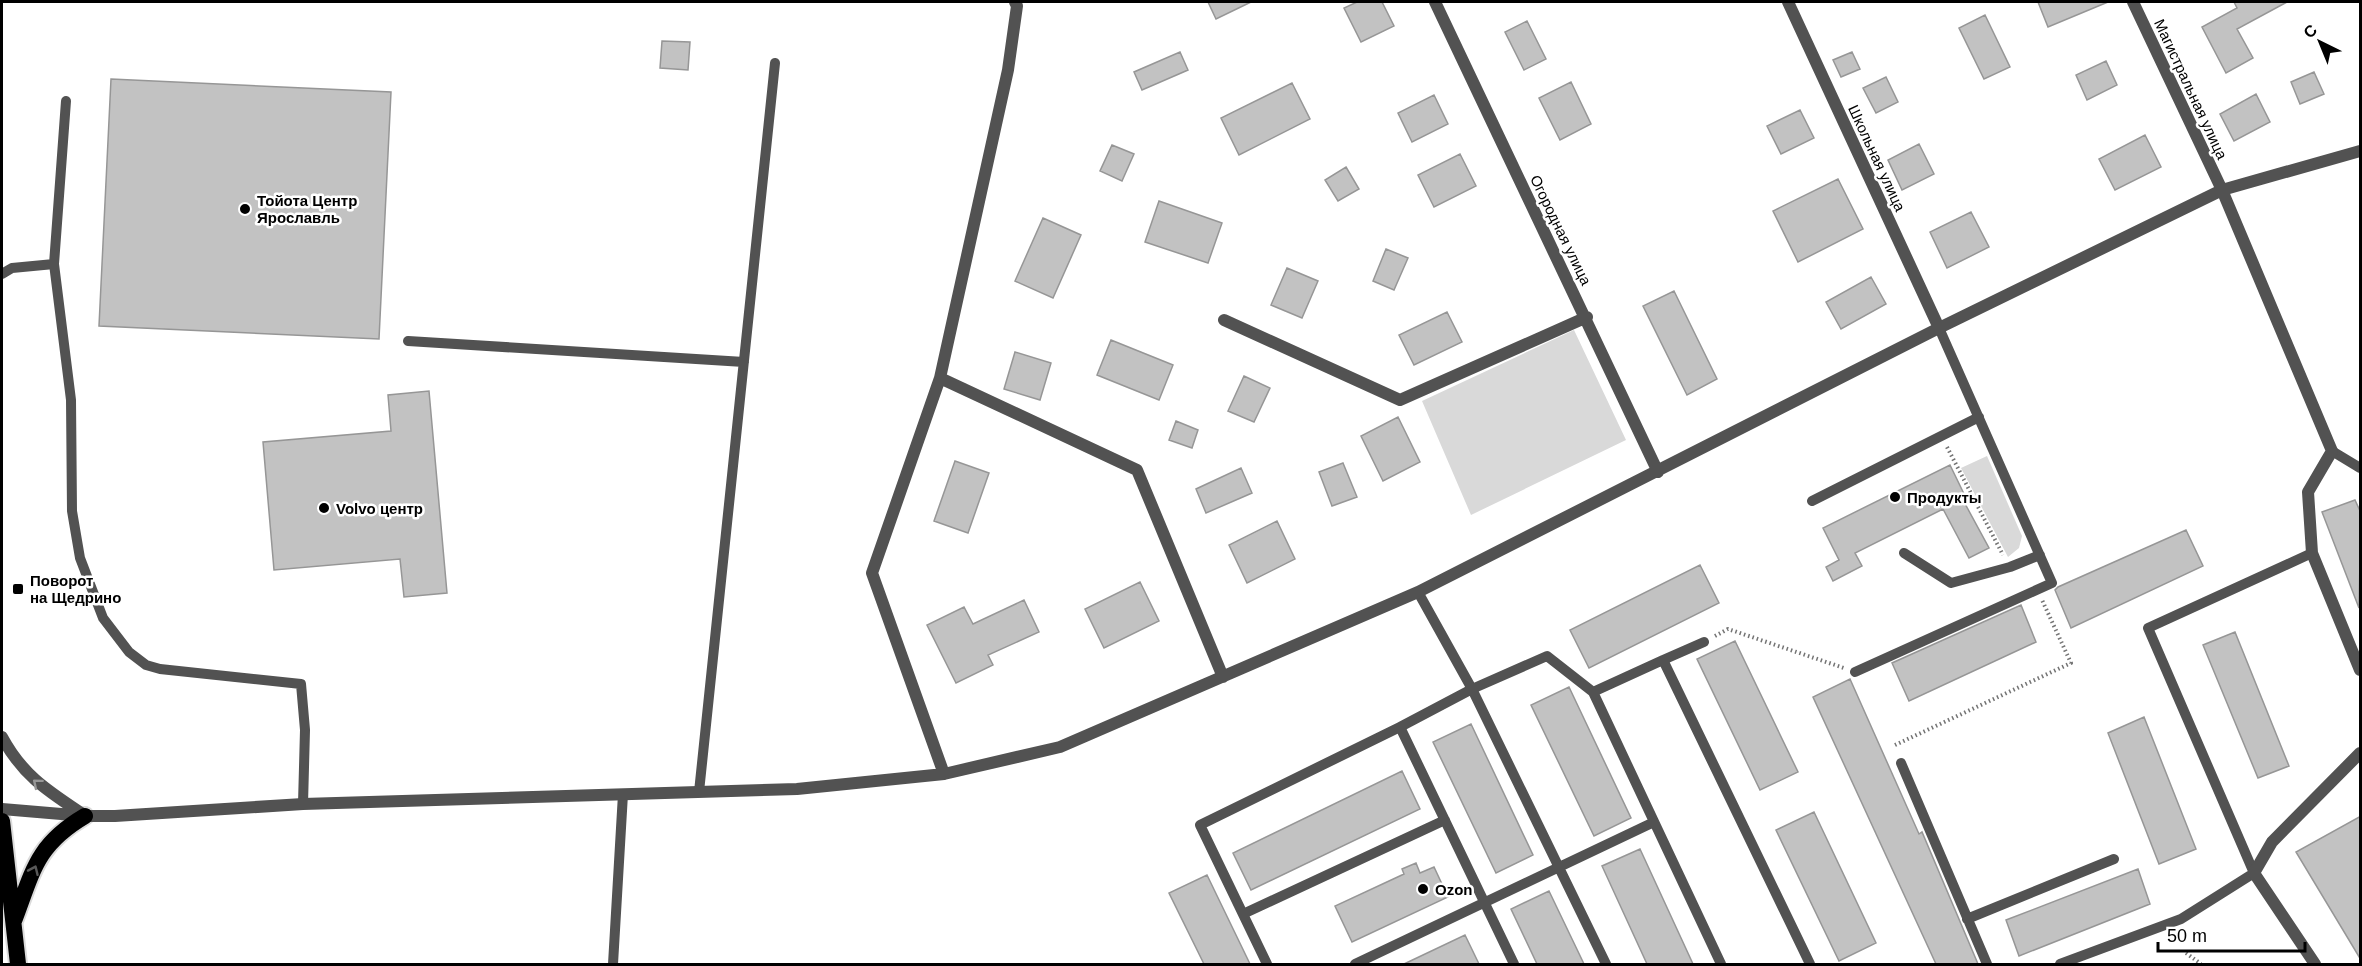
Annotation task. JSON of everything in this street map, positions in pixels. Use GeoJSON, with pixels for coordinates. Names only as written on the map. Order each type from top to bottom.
{"type":"FeatureCollection","features":[{"type":"Feature","properties":{"kind":"highway"},"geometry":{"type":"LineString","coordinates":[[13,924],[35,867],[48,843],[62,829],[85,816]]}},
{"type":"Feature","properties":{"kind":"highway"},"geometry":{"type":"LineString","coordinates":[[2,821],[18,964]]}},
{"type":"Feature","properties":{"kind":"street"},"geometry":{"type":"LineString","coordinates":[[944,774],[872,573],[940,378],[1008,70],[1017,6],[1015,2]]}},
{"type":"Feature","properties":{"kind":"street","name":"Огородная улица"},"geometry":{"type":"LineString","coordinates":[[1435,2],[1587,317],[1658,472]]}},
{"type":"Feature","properties":{"kind":"street","name":"Школьная улица"},"geometry":{"type":"LineString","coordinates":[[1788,2],[1939,328]]}},
{"type":"Feature","properties":{"kind":"street","name":"Магистральная улица"},"geometry":{"type":"LineString","coordinates":[[2133,2],[2222,190],[2332,452]]}},
{"type":"Feature","properties":{"kind":"street"},"geometry":{"type":"LineString","coordinates":[[2,809],[85,816],[303,804],[797,789],[944,774],[1060,747],[1418,592],[1939,328],[2222,190],[2361,151]]}},
{"type":"Feature","properties":{"kind":"street"},"geometry":{"type":"LineString","coordinates":[[1224,320],[1400,400],[1587,317]]}},
{"type":"Feature","properties":{"kind":"street"},"geometry":{"type":"LineString","coordinates":[[940,378],[1137,470],[1223,676]]}},
{"type":"Feature","properties":{"kind":"street"},"geometry":{"type":"LineString","coordinates":[[2332,452],[2308,492],[2312,553],[2361,670]]}},
{"type":"Feature","properties":{"kind":"street"},"geometry":{"type":"LineString","coordinates":[[2,737],[23,770],[40,786],[85,816]]}},
{"type":"Feature","properties":{"kind":"street"},"geometry":{"type":"LineString","coordinates":[[2315,964],[2254,873],[2272,842],[2361,753]]}},
{"type":"Feature","properties":{"kind":"lane"},"geometry":{"type":"LineString","coordinates":[[699,792],[775,63]]}},
{"type":"Feature","properties":{"kind":"lane"},"geometry":{"type":"LineString","coordinates":[[66,101],[54,264],[71,400],[72,511],[80,558],[99,609],[115,637],[146,665],[160,669],[301,684],[305,730],[303,804]]}},
{"type":"Feature","properties":{"kind":"lane"},"geometry":{"type":"LineString","coordinates":[[2,274],[12,268],[54,264]]}},
{"type":"Feature","properties":{"kind":"lane"},"geometry":{"type":"LineString","coordinates":[[1855,672],[2052,583],[1939,328]]}},
{"type":"Feature","properties":{"kind":"lane"},"geometry":{"type":"LineString","coordinates":[[408,341],[744,362]]}},
{"type":"Feature","properties":{"kind":"lane"},"geometry":{"type":"LineString","coordinates":[[1812,501],[1979,417]]}},
{"type":"Feature","properties":{"kind":"lane"},"geometry":{"type":"LineString","coordinates":[[2332,452],[2361,468]]}},
{"type":"Feature","properties":{"kind":"lane"},"geometry":{"type":"LineString","coordinates":[[1904,553],[1951,583],[2010,567],[2040,555]]}},
{"type":"Feature","properties":{"kind":"lane"},"geometry":{"type":"LineString","coordinates":[[2060,964],[2181,919],[2254,873],[2148,628],[2312,553]]}},
{"type":"Feature","properties":{"kind":"lane"},"geometry":{"type":"LineString","coordinates":[[1418,592],[1472,689],[1606,964]]}},
{"type":"Feature","properties":{"kind":"lane"},"geometry":{"type":"LineString","coordinates":[[1593,692],[1704,642]]}},
{"type":"Feature","properties":{"kind":"lane"},"geometry":{"type":"LineString","coordinates":[[1267,964],[1200,825],[1472,689],[1547,656],[1593,692],[1721,964]]}},
{"type":"Feature","properties":{"kind":"lane"},"geometry":{"type":"LineString","coordinates":[[1663,660],[1810,964]]}},
{"type":"Feature","properties":{"kind":"lane"},"geometry":{"type":"LineString","coordinates":[[1400,727],[1514,964]]}},
{"type":"Feature","properties":{"kind":"lane"},"geometry":{"type":"LineString","coordinates":[[1901,764],[1987,964]]}},
{"type":"Feature","properties":{"kind":"lane"},"geometry":{"type":"LineString","coordinates":[[612,964],[623,794]]}},
{"type":"Feature","properties":{"kind":"lane"},"geometry":{"type":"LineString","coordinates":[[1243,914],[1444,820]]}},
{"type":"Feature","properties":{"kind":"lane"},"geometry":{"type":"LineString","coordinates":[[1355,964],[1483,901],[1654,822]]}},
{"type":"Feature","properties":{"kind":"lane"},"geometry":{"type":"LineString","coordinates":[[1967,919],[2114,859]]}},
{"type":"Feature","properties":{"kind":"path"},"geometry":{"type":"LineString","coordinates":[[1941,436],[2010,567]]}},
{"type":"Feature","properties":{"kind":"path"},"geometry":{"type":"LineString","coordinates":[[1895,745],[2071,663],[2037,590]]}},
{"type":"Feature","properties":{"kind":"path"},"geometry":{"type":"LineString","coordinates":[[1728,629],[1855,672]]}},
{"type":"Feature","properties":{"kind":"path"},"geometry":{"type":"LineString","coordinates":[[2186,953],[2201,964]]}},
{"type":"Feature","properties":{"kind":"shaded area"},"geometry":{"type":"Polygon","coordinates":[[[1574,330],[1626,440],[1471,515],[1422,401],[1574,330]]]}},
{"type":"Feature","properties":{"kind":"shaded area"},"geometry":{"type":"Polygon","coordinates":[[[1987,456],[2022,536],[2019,548],[2008,557],[1961,468],[1987,456]]]}},
{"type":"Feature","properties":{"kind":"building"},"geometry":{"type":"Polygon","coordinates":[[[1208,2],[1251,2],[1216,19],[1208,2]]]}},
{"type":"Feature","properties":{"kind":"building"},"geometry":{"type":"Polygon","coordinates":[[[1357,2],[1382,2],[1394,26],[1361,42],[1344,8],[1357,2]]]}},
{"type":"Feature","properties":{"kind":"building"},"geometry":{"type":"Polygon","coordinates":[[[2038,2],[2108,2],[2048,27],[2038,2]]]}},
{"type":"Feature","properties":{"kind":"building"},"geometry":{"type":"Polygon","coordinates":[[[2234,2],[2287,2],[2237,29],[2253,58],[2226,73],[2202,27],[2237,8],[2234,2]]]}},
{"type":"Feature","properties":{"kind":"building"},"geometry":{"type":"Polygon","coordinates":[[[1985,15],[2010,67],[1984,79],[1959,28],[1985,15]]]}},
{"type":"Feature","properties":{"kind":"building"},"geometry":{"type":"Polygon","coordinates":[[[1527,21],[1546,59],[1524,70],[1505,32],[1527,21]]]}},
{"type":"Feature","properties":{"kind":"building"},"geometry":{"type":"Polygon","coordinates":[[[662,41],[690,42],[688,70],[660,68],[662,41]]]}},
{"type":"Feature","properties":{"kind":"building"},"geometry":{"type":"Polygon","coordinates":[[[1180,52],[1188,70],[1142,90],[1134,72],[1180,52]]]}},
{"type":"Feature","properties":{"kind":"building"},"geometry":{"type":"Polygon","coordinates":[[[1852,52],[1860,69],[1841,77],[1833,60],[1852,52]]]}},
{"type":"Feature","properties":{"kind":"building"},"geometry":{"type":"Polygon","coordinates":[[[2106,61],[2117,85],[2087,100],[2076,75],[2106,61]]]}},
{"type":"Feature","properties":{"kind":"building"},"geometry":{"type":"Polygon","coordinates":[[[2314,72],[2324,94],[2300,104],[2291,82],[2314,72]]]}},
{"type":"Feature","properties":{"kind":"building"},"geometry":{"type":"Polygon","coordinates":[[[1886,77],[1898,102],[1876,113],[1863,88],[1886,77]]]}},
{"type":"Feature","properties":{"kind":"building","name":"Тойота Центр Ярославль"},"geometry":{"type":"Polygon","coordinates":[[[111,79],[391,92],[379,339],[99,326],[111,79]]]}},
{"type":"Feature","properties":{"kind":"building"},"geometry":{"type":"Polygon","coordinates":[[[1571,82],[1591,124],[1560,140],[1539,98],[1571,82]]]}},
{"type":"Feature","properties":{"kind":"building"},"geometry":{"type":"Polygon","coordinates":[[[1292,83],[1310,119],[1239,155],[1221,118],[1292,83]]]}},
{"type":"Feature","properties":{"kind":"building"},"geometry":{"type":"Polygon","coordinates":[[[2256,94],[2270,122],[2234,141],[2220,114],[2256,94]]]}},
{"type":"Feature","properties":{"kind":"building"},"geometry":{"type":"Polygon","coordinates":[[[1434,95],[1448,124],[1412,142],[1398,113],[1434,95]]]}},
{"type":"Feature","properties":{"kind":"building"},"geometry":{"type":"Polygon","coordinates":[[[1800,110],[1814,138],[1781,154],[1767,126],[1800,110]]]}},
{"type":"Feature","properties":{"kind":"building"},"geometry":{"type":"Polygon","coordinates":[[[2145,135],[2161,167],[2115,190],[2099,159],[2145,135]]]}},
{"type":"Feature","properties":{"kind":"building"},"geometry":{"type":"Polygon","coordinates":[[[1919,144],[1934,174],[1902,190],[1888,160],[1919,144]]]}},
{"type":"Feature","properties":{"kind":"building"},"geometry":{"type":"Polygon","coordinates":[[[1112,145],[1134,154],[1122,181],[1100,171],[1112,145]]]}},
{"type":"Feature","properties":{"kind":"building"},"geometry":{"type":"Polygon","coordinates":[[[1460,154],[1476,186],[1434,207],[1418,175],[1460,154]]]}},
{"type":"Feature","properties":{"kind":"building"},"geometry":{"type":"Polygon","coordinates":[[[1346,167],[1359,189],[1338,201],[1325,180],[1346,167]]]}},
{"type":"Feature","properties":{"kind":"building"},"geometry":{"type":"Polygon","coordinates":[[[1838,179],[1863,229],[1798,262],[1773,211],[1838,179]]]}},
{"type":"Feature","properties":{"kind":"building"},"geometry":{"type":"Polygon","coordinates":[[[1159,201],[1222,223],[1208,263],[1145,242],[1159,201]]]}},
{"type":"Feature","properties":{"kind":"building"},"geometry":{"type":"Polygon","coordinates":[[[1971,212],[1989,247],[1947,268],[1930,232],[1971,212]]]}},
{"type":"Feature","properties":{"kind":"building"},"geometry":{"type":"Polygon","coordinates":[[[1043,218],[1081,235],[1053,298],[1015,281],[1043,218]]]}},
{"type":"Feature","properties":{"kind":"building"},"geometry":{"type":"Polygon","coordinates":[[[1386,249],[1408,258],[1394,290],[1373,281],[1386,249]]]}},
{"type":"Feature","properties":{"kind":"building"},"geometry":{"type":"Polygon","coordinates":[[[1287,268],[1318,281],[1302,318],[1271,305],[1287,268]]]}},
{"type":"Feature","properties":{"kind":"building"},"geometry":{"type":"Polygon","coordinates":[[[1871,277],[1886,304],[1841,329],[1826,302],[1871,277]]]}},
{"type":"Feature","properties":{"kind":"building"},"geometry":{"type":"Polygon","coordinates":[[[1674,291],[1717,379],[1687,395],[1643,306],[1674,291]]]}},
{"type":"Feature","properties":{"kind":"building"},"geometry":{"type":"Polygon","coordinates":[[[1447,312],[1462,342],[1414,365],[1399,335],[1447,312]]]}},
{"type":"Feature","properties":{"kind":"building"},"geometry":{"type":"Polygon","coordinates":[[[1111,340],[1173,365],[1159,400],[1097,375],[1111,340]]]}},
{"type":"Feature","properties":{"kind":"building"},"geometry":{"type":"Polygon","coordinates":[[[1015,352],[1051,363],[1040,400],[1004,389],[1015,352]]]}},
{"type":"Feature","properties":{"kind":"building"},"geometry":{"type":"Polygon","coordinates":[[[1244,376],[1270,388],[1254,422],[1228,411],[1244,376]]]}},
{"type":"Feature","properties":{"kind":"building"},"geometry":{"type":"Polygon","coordinates":[[[429,391],[447,593],[404,597],[400,559],[274,570],[263,442],[391,431],[388,395],[429,391]]]}},
{"type":"Feature","properties":{"kind":"building"},"geometry":{"type":"Polygon","coordinates":[[[1398,417],[1420,462],[1383,481],[1361,436],[1398,417]]]}},
{"type":"Feature","properties":{"kind":"building"},"geometry":{"type":"Polygon","coordinates":[[[1176,421],[1198,430],[1192,448],[1169,440],[1176,421]]]}},
{"type":"Feature","properties":{"kind":"building"},"geometry":{"type":"Polygon","coordinates":[[[955,461],[989,473],[968,533],[934,521],[955,461]]]}},
{"type":"Feature","properties":{"kind":"building"},"geometry":{"type":"Polygon","coordinates":[[[1343,463],[1357,497],[1332,506],[1319,472],[1343,463]]]}},
{"type":"Feature","properties":{"kind":"building"},"geometry":{"type":"Polygon","coordinates":[[[1950,465],[1966,498],[1963,500],[1989,548],[1969,558],[1943,509],[1855,553],[1862,566],[1833,581],[1826,567],[1839,560],[1823,528],[1950,465]]]}},
{"type":"Feature","properties":{"kind":"building"},"geometry":{"type":"Polygon","coordinates":[[[1241,468],[1252,493],[1206,513],[1196,489],[1241,468]]]}},
{"type":"Feature","properties":{"kind":"building"},"geometry":{"type":"Polygon","coordinates":[[[2355,500],[2361,513],[2359,608],[2322,512],[2355,500]]]}},
{"type":"Feature","properties":{"kind":"building"},"geometry":{"type":"Polygon","coordinates":[[[1277,521],[1295,559],[1247,583],[1229,545],[1277,521]]]}},
{"type":"Feature","properties":{"kind":"building"},"geometry":{"type":"Polygon","coordinates":[[[2186,530],[2203,566],[2071,628],[2055,590],[2058,587],[2186,530]]]}},
{"type":"Feature","properties":{"kind":"building"},"geometry":{"type":"Polygon","coordinates":[[[1700,565],[1719,603],[1589,668],[1570,630],[1700,565]]]}},
{"type":"Feature","properties":{"kind":"building"},"geometry":{"type":"Polygon","coordinates":[[[1140,582],[1159,621],[1104,648],[1085,609],[1140,582]]]}},
{"type":"Feature","properties":{"kind":"building"},"geometry":{"type":"Polygon","coordinates":[[[1024,600],[1039,632],[988,655],[993,665],[956,683],[927,625],[964,607],[973,624],[1024,600]]]}},
{"type":"Feature","properties":{"kind":"building"},"geometry":{"type":"Polygon","coordinates":[[[2021,605],[2036,642],[1909,701],[1892,663],[2021,605]]]}},
{"type":"Feature","properties":{"kind":"building"},"geometry":{"type":"Polygon","coordinates":[[[2235,632],[2289,766],[2258,778],[2203,645],[2235,632]]]}},
{"type":"Feature","properties":{"kind":"building"},"geometry":{"type":"Polygon","coordinates":[[[1735,641],[1798,772],[1760,790],[1697,659],[1735,641]]]}},
{"type":"Feature","properties":{"kind":"building"},"geometry":{"type":"Polygon","coordinates":[[[1850,679],[1919,834],[1922,832],[1978,964],[1936,964],[1813,697],[1850,679]]]}},
{"type":"Feature","properties":{"kind":"building"},"geometry":{"type":"Polygon","coordinates":[[[1569,687],[1631,818],[1594,836],[1531,705],[1569,687]]]}},
{"type":"Feature","properties":{"kind":"building"},"geometry":{"type":"Polygon","coordinates":[[[2144,717],[2196,849],[2159,864],[2108,733],[2144,717]]]}},
{"type":"Feature","properties":{"kind":"building"},"geometry":{"type":"Polygon","coordinates":[[[1471,724],[1533,855],[1496,873],[1433,742],[1471,724]]]}},
{"type":"Feature","properties":{"kind":"building"},"geometry":{"type":"Polygon","coordinates":[[[1402,771],[1420,809],[1251,890],[1233,853],[1402,771]]]}},
{"type":"Feature","properties":{"kind":"building"},"geometry":{"type":"Polygon","coordinates":[[[1814,812],[1876,943],[1839,961],[1776,830],[1814,812]]]}},
{"type":"Feature","properties":{"kind":"building"},"geometry":{"type":"Polygon","coordinates":[[[2361,816],[2361,960],[2296,852],[2361,816]]]}},
{"type":"Feature","properties":{"kind":"building"},"geometry":{"type":"Polygon","coordinates":[[[1640,849],[1693,964],[1647,964],[1602,866],[1640,849]]]}},
{"type":"Feature","properties":{"kind":"building"},"geometry":{"type":"Polygon","coordinates":[[[1416,863],[1420,873],[1434,867],[1448,897],[1352,942],[1335,906],[1404,874],[1402,869],[1416,863]]]}},
{"type":"Feature","properties":{"kind":"building"},"geometry":{"type":"Polygon","coordinates":[[[2138,869],[2150,904],[2019,956],[2006,920],[2138,869]]]}},
{"type":"Feature","properties":{"kind":"building"},"geometry":{"type":"Polygon","coordinates":[[[1207,875],[1250,964],[1204,964],[1169,893],[1207,875]]]}},
{"type":"Feature","properties":{"kind":"building"},"geometry":{"type":"Polygon","coordinates":[[[1549,891],[1584,964],[1537,964],[1511,909],[1549,891]]]}},
{"type":"Feature","properties":{"kind":"building"},"geometry":{"type":"Polygon","coordinates":[[[1465,935],[1479,964],[1404,964],[1465,935]]]}},
{"type":"Feature","properties":{"kind":"place","name":"Тойота Центр Ярославль"},"geometry":{"type":"Point","coordinates":[245,209]}},
{"type":"Feature","properties":{"kind":"place","name":"Продукты"},"geometry":{"type":"Point","coordinates":[1895,497]}},
{"type":"Feature","properties":{"kind":"place","name":"Volvo центр"},"geometry":{"type":"Point","coordinates":[324,508]}},
{"type":"Feature","properties":{"kind":"place","name":"Поворот на Щедрино"},"geometry":{"type":"Point","coordinates":[18,589]}},
{"type":"Feature","properties":{"kind":"place","name":"Ozon"},"geometry":{"type":"Point","coordinates":[1423,889]}}]}
